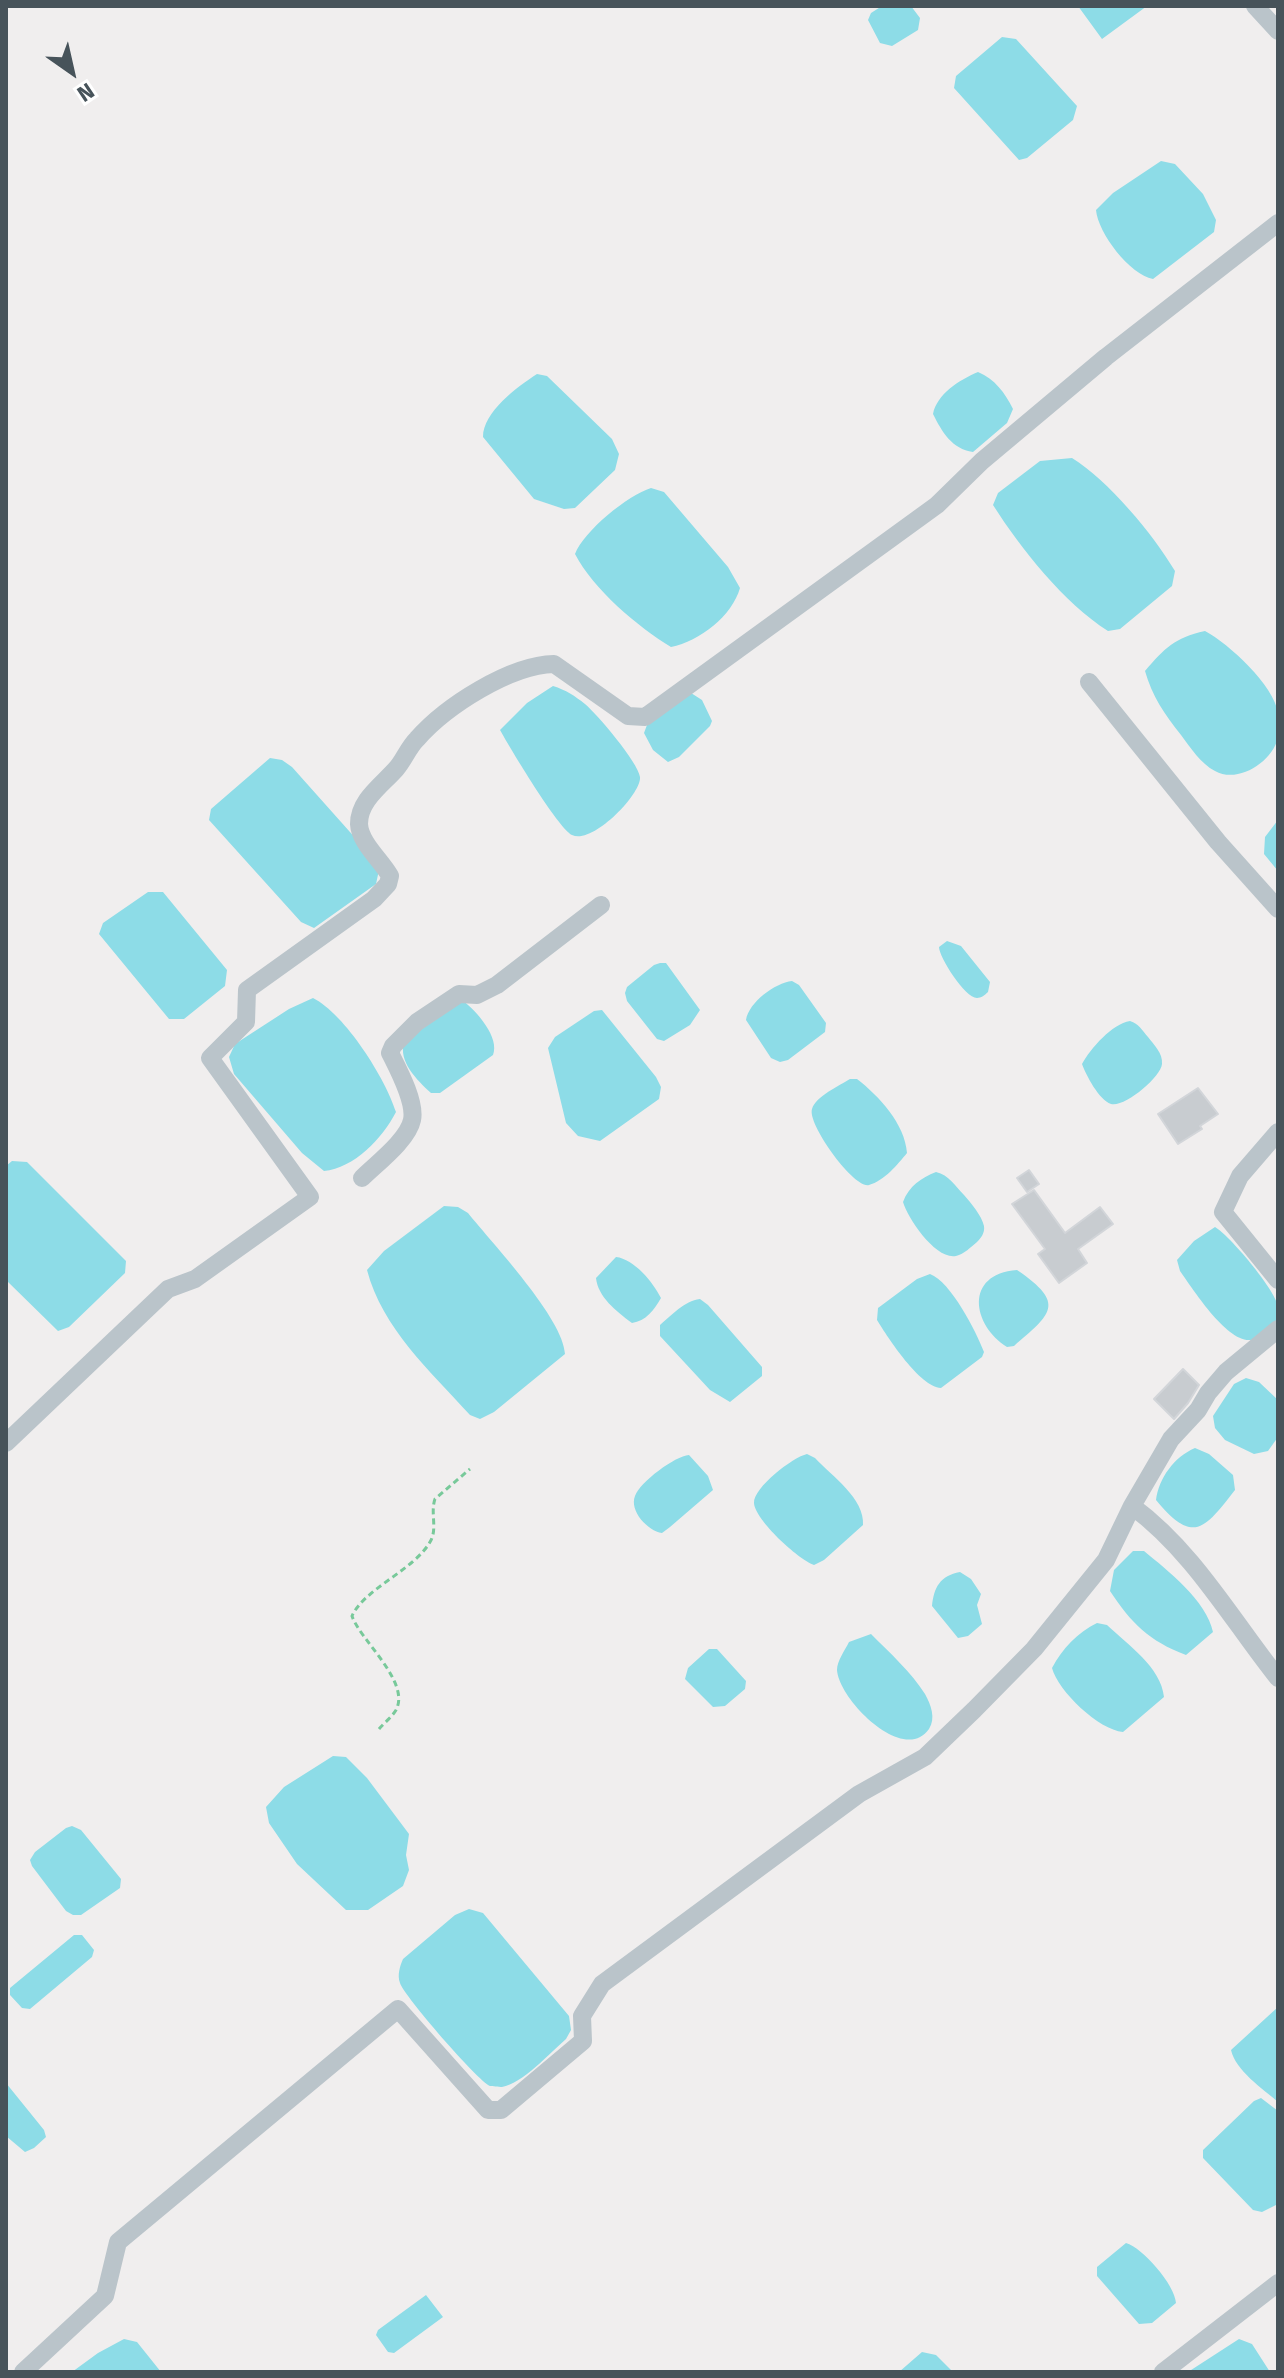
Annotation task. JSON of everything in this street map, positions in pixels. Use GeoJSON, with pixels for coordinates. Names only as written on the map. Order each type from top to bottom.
{"type":"FeatureCollection","features":[{"type":"Feature","properties":{"kind":"street"},"geometry":{"type":"LineString","coordinates":[[1255,6],[1278,31]]}},
{"type":"Feature","properties":{"kind":"street"},"geometry":{"type":"LineString","coordinates":[[6,1443],[168,1289],[195,1279],[310,1197],[210,1058],[246,1022],[247,990],[374,899],[388,884],[390,876],[361,835],[359,821],[363,807],[416,740],[461,701],[520,671],[543,664],[554,664],[628,716],[645,717],[937,505],[982,461],[1106,357],[1278,223]]}},
{"type":"Feature","properties":{"kind":"street"},"geometry":{"type":"LineString","coordinates":[[1089,682],[1218,842],[1278,909]]}},
{"type":"Feature","properties":{"kind":"street"},"geometry":{"type":"LineString","coordinates":[[362,1178],[393,1147],[413,1118],[406,1088],[390,1053],[393,1046],[417,1022],[459,994],[477,995],[497,985],[601,905]]}},
{"type":"Feature","properties":{"kind":"street"},"geometry":{"type":"LineString","coordinates":[[1278,1132],[1240,1176],[1223,1212],[1278,1280]]}},
{"type":"Feature","properties":{"kind":"street"},"geometry":{"type":"LineString","coordinates":[[23,2372],[105,2296],[118,2242],[398,2009],[488,2110],[501,2110],[583,2041],[582,2016],[602,1984],[859,1794],[925,1757],[974,1710],[1034,1649],[1106,1560],[1132,1506],[1171,1439],[1198,1410],[1226,1372],[1278,1329]]}},
{"type":"Feature","properties":{"kind":"street"},"geometry":{"type":"LineString","coordinates":[[1132,1506],[1158,1525],[1202,1575],[1278,1678]]}},
{"type":"Feature","properties":{"kind":"street"},"geometry":{"type":"LineString","coordinates":[[1163,2372],[1278,2283]]}},
{"type":"Feature","properties":{"kind":"path"},"geometry":{"type":"LineString","coordinates":[[379,1729],[396,1710],[397,1692],[388,1668],[352,1616],[362,1603],[425,1549],[433,1535],[435,1499],[470,1469]]}},
{"type":"Feature","properties":{"kind":"water"},"geometry":{"type":"Polygon","coordinates":[[[882,6],[911,6],[920,18],[918,30],[892,46],[880,43],[868,20],[871,13],[882,6]]]}},
{"type":"Feature","properties":{"kind":"water"},"geometry":{"type":"Polygon","coordinates":[[[1078,6],[1147,6],[1102,39],[1078,6]]]}},
{"type":"Feature","properties":{"kind":"water"},"geometry":{"type":"Polygon","coordinates":[[[1002,37],[1016,39],[1077,106],[1073,120],[1027,158],[1019,160],[954,88],[956,76],[1002,37]]]}},
{"type":"Feature","properties":{"kind":"water"},"geometry":{"type":"Polygon","coordinates":[[[1161,161],[1175,164],[1203,194],[1216,220],[1214,232],[1153,279],[1135,270],[1117,252],[1103,230],[1096,210],[1113,193],[1161,161]]]}},
{"type":"Feature","properties":{"kind":"water"},"geometry":{"type":"Polygon","coordinates":[[[978,372],[999,387],[1013,409],[1007,423],[973,452],[953,443],[933,414],[939,400],[950,388],[978,372]]]}},
{"type":"Feature","properties":{"kind":"water"},"geometry":{"type":"Polygon","coordinates":[[[537,374],[547,376],[612,439],[619,454],[615,470],[575,508],[564,509],[534,499],[483,437],[484,428],[495,410],[511,393],[537,374]]]}},
{"type":"Feature","properties":{"kind":"water"},"geometry":{"type":"Polygon","coordinates":[[[1072,458],[1129,509],[1175,571],[1172,586],[1120,629],[1108,631],[1075,606],[1030,557],[993,505],[998,493],[1040,461],[1072,458]]]}},
{"type":"Feature","properties":{"kind":"water"},"geometry":{"type":"Polygon","coordinates":[[[651,488],[664,492],[728,567],[740,588],[730,608],[713,626],[693,639],[671,647],[617,606],[575,554],[587,535],[608,515],[651,488]]]}},
{"type":"Feature","properties":{"kind":"water"},"geometry":{"type":"Polygon","coordinates":[[[1205,631],[1249,666],[1268,690],[1278,713],[1279,732],[1275,747],[1261,762],[1243,773],[1224,774],[1200,760],[1164,713],[1145,671],[1171,645],[1205,631]]]}},
{"type":"Feature","properties":{"kind":"water"},"geometry":{"type":"Polygon","coordinates":[[[553,686],[591,709],[625,750],[640,777],[633,794],[615,816],[581,836],[572,835],[556,818],[500,730],[527,703],[553,686]]]}},
{"type":"Feature","properties":{"kind":"water"},"geometry":{"type":"Polygon","coordinates":[[[691,693],[702,700],[712,721],[679,757],[668,762],[653,750],[644,733],[647,725],[691,693]]]}},
{"type":"Feature","properties":{"kind":"water"},"geometry":{"type":"Polygon","coordinates":[[[270,758],[282,760],[292,767],[366,850],[379,870],[376,884],[314,928],[301,922],[209,820],[211,809],[270,758]]]}},
{"type":"Feature","properties":{"kind":"water"},"geometry":{"type":"Polygon","coordinates":[[[1278,820],[1278,871],[1264,854],[1265,837],[1278,820]]]}},
{"type":"Feature","properties":{"kind":"water"},"geometry":{"type":"Polygon","coordinates":[[[148,892],[163,892],[227,970],[225,986],[184,1019],[169,1019],[99,934],[103,923],[148,892]]]}},
{"type":"Feature","properties":{"kind":"water"},"geometry":{"type":"Polygon","coordinates":[[[947,941],[961,946],[990,982],[984,995],[977,998],[972,996],[954,976],[939,947],[947,941]]]}},
{"type":"Feature","properties":{"kind":"water"},"geometry":{"type":"Polygon","coordinates":[[[660,963],[666,963],[700,1010],[690,1025],[664,1041],[657,1039],[627,1001],[625,993],[627,987],[660,963]]]}},
{"type":"Feature","properties":{"kind":"water"},"geometry":{"type":"Polygon","coordinates":[[[792,981],[799,985],[826,1023],[825,1032],[788,1060],[780,1062],[771,1058],[746,1020],[752,1007],[764,994],[792,981]]]}},
{"type":"Feature","properties":{"kind":"water"},"geometry":{"type":"Polygon","coordinates":[[[313,998],[351,1032],[374,1066],[396,1112],[366,1150],[346,1164],[324,1171],[302,1153],[234,1074],[229,1057],[235,1044],[289,1009],[313,998]]]}},
{"type":"Feature","properties":{"kind":"water"},"geometry":{"type":"Polygon","coordinates":[[[463,1001],[475,1011],[490,1033],[493,1055],[440,1093],[431,1093],[406,1063],[404,1041],[463,1001]]]}},
{"type":"Feature","properties":{"kind":"water"},"geometry":{"type":"Polygon","coordinates":[[[602,1010],[661,1087],[659,1099],[600,1141],[578,1136],[566,1123],[548,1048],[555,1037],[594,1011],[602,1010]]]}},
{"type":"Feature","properties":{"kind":"water"},"geometry":{"type":"Polygon","coordinates":[[[1130,1021],[1155,1046],[1162,1064],[1141,1090],[1124,1101],[1111,1104],[1098,1092],[1082,1064],[1103,1038],[1130,1021]]]}},
{"type":"Feature","properties":{"kind":"water"},"geometry":{"type":"Polygon","coordinates":[[[850,1079],[857,1079],[882,1102],[896,1121],[907,1153],[885,1176],[869,1185],[853,1177],[843,1167],[824,1141],[812,1117],[812,1109],[818,1100],[850,1079]]]}},
{"type":"Feature","properties":{"kind":"water"},"geometry":{"type":"Polygon","coordinates":[[[12,1161],[27,1162],[126,1261],[125,1273],[69,1327],[58,1331],[6,1280],[6,1166],[12,1161]]]}},
{"type":"Feature","properties":{"kind":"water"},"geometry":{"type":"Polygon","coordinates":[[[936,1172],[948,1178],[964,1195],[984,1226],[978,1240],[956,1256],[948,1256],[932,1245],[917,1228],[903,1202],[916,1183],[936,1172]]]}},
{"type":"Feature","properties":{"kind":"water"},"geometry":{"type":"Polygon","coordinates":[[[444,1206],[458,1207],[468,1213],[509,1262],[553,1321],[565,1354],[494,1412],[480,1419],[470,1415],[424,1366],[396,1330],[374,1291],[367,1270],[384,1251],[444,1206]]]}},
{"type":"Feature","properties":{"kind":"water"},"geometry":{"type":"Polygon","coordinates":[[[1215,1227],[1251,1263],[1269,1287],[1278,1306],[1278,1325],[1251,1340],[1242,1339],[1221,1324],[1180,1271],[1177,1260],[1194,1241],[1215,1227]]]}},
{"type":"Feature","properties":{"kind":"water"},"geometry":{"type":"Polygon","coordinates":[[[616,1257],[630,1262],[642,1272],[661,1298],[649,1314],[637,1322],[632,1323],[614,1308],[597,1285],[596,1278],[616,1257]]]}},
{"type":"Feature","properties":{"kind":"water"},"geometry":{"type":"Polygon","coordinates":[[[1017,1270],[1043,1292],[1048,1309],[1037,1325],[1014,1346],[1007,1347],[986,1326],[979,1302],[981,1290],[988,1281],[1017,1270]]]}},
{"type":"Feature","properties":{"kind":"water"},"geometry":{"type":"Polygon","coordinates":[[[930,1274],[954,1297],[984,1352],[982,1357],[941,1388],[933,1386],[914,1371],[877,1320],[878,1308],[917,1279],[930,1274]]]}},
{"type":"Feature","properties":{"kind":"water"},"geometry":{"type":"Polygon","coordinates":[[[700,1299],[762,1367],[762,1376],[730,1402],[710,1390],[660,1336],[660,1325],[683,1305],[700,1299]]]}},
{"type":"Feature","properties":{"kind":"water"},"geometry":{"type":"Polygon","coordinates":[[[1246,1378],[1259,1382],[1278,1400],[1278,1437],[1268,1451],[1254,1454],[1225,1440],[1215,1428],[1213,1416],[1234,1384],[1246,1378]]]}},
{"type":"Feature","properties":{"kind":"water"},"geometry":{"type":"Polygon","coordinates":[[[1195,1448],[1209,1454],[1233,1475],[1235,1490],[1207,1522],[1190,1527],[1180,1523],[1156,1500],[1160,1484],[1169,1469],[1180,1457],[1195,1448]]]}},
{"type":"Feature","properties":{"kind":"water"},"geometry":{"type":"Polygon","coordinates":[[[807,1454],[815,1458],[853,1497],[859,1506],[863,1525],[824,1560],[814,1565],[778,1538],[762,1519],[754,1503],[760,1489],[775,1474],[807,1454]]]}},
{"type":"Feature","properties":{"kind":"water"},"geometry":{"type":"Polygon","coordinates":[[[689,1455],[708,1476],[713,1490],[662,1533],[646,1524],[637,1514],[635,1496],[659,1471],[689,1455]]]}},
{"type":"Feature","properties":{"kind":"water"},"geometry":{"type":"Polygon","coordinates":[[[1133,1551],[1144,1551],[1174,1577],[1195,1598],[1209,1620],[1213,1632],[1186,1655],[1161,1644],[1142,1630],[1110,1591],[1114,1570],[1133,1551]]]}},
{"type":"Feature","properties":{"kind":"water"},"geometry":{"type":"Polygon","coordinates":[[[960,1572],[971,1579],[981,1594],[977,1605],[982,1624],[968,1636],[958,1638],[932,1606],[939,1583],[947,1576],[960,1572]]]}},
{"type":"Feature","properties":{"kind":"water"},"geometry":{"type":"Polygon","coordinates":[[[1097,1623],[1107,1625],[1133,1649],[1150,1666],[1162,1686],[1164,1697],[1123,1732],[1113,1730],[1081,1708],[1062,1687],[1052,1668],[1071,1642],[1097,1623]]]}},
{"type":"Feature","properties":{"kind":"water"},"geometry":{"type":"Polygon","coordinates":[[[871,1634],[907,1671],[927,1698],[932,1720],[929,1729],[918,1738],[904,1739],[874,1724],[860,1711],[841,1683],[837,1667],[849,1642],[871,1634]]]}},
{"type":"Feature","properties":{"kind":"water"},"geometry":{"type":"Polygon","coordinates":[[[709,1649],[717,1649],[746,1681],[745,1689],[725,1706],[713,1707],[685,1679],[688,1668],[709,1649]]]}},
{"type":"Feature","properties":{"kind":"water"},"geometry":{"type":"Polygon","coordinates":[[[333,1756],[346,1757],[367,1778],[409,1834],[406,1855],[409,1870],[403,1886],[368,1910],[346,1910],[297,1864],[269,1823],[266,1807],[284,1787],[333,1756]]]}},
{"type":"Feature","properties":{"kind":"water"},"geometry":{"type":"Polygon","coordinates":[[[72,1826],[81,1830],[121,1879],[120,1888],[81,1915],[66,1911],[30,1860],[35,1852],[72,1826]]]}},
{"type":"Feature","properties":{"kind":"water"},"geometry":{"type":"Polygon","coordinates":[[[469,1909],[483,1913],[569,2016],[571,2030],[566,2039],[527,2074],[502,2087],[490,2086],[471,2069],[414,2004],[399,1980],[403,1959],[455,1915],[469,1909]]]}},
{"type":"Feature","properties":{"kind":"water"},"geometry":{"type":"Polygon","coordinates":[[[74,1935],[82,1935],[94,1950],[92,1957],[30,2009],[22,2008],[10,1995],[10,1988],[74,1935]]]}},
{"type":"Feature","properties":{"kind":"water"},"geometry":{"type":"Polygon","coordinates":[[[1278,2007],[1278,2102],[1244,2072],[1231,2050],[1278,2007]]]}},
{"type":"Feature","properties":{"kind":"water"},"geometry":{"type":"Polygon","coordinates":[[[6,2083],[44,2130],[46,2137],[25,2152],[6,2136],[6,2083]]]}},
{"type":"Feature","properties":{"kind":"water"},"geometry":{"type":"Polygon","coordinates":[[[1261,2098],[1278,2111],[1278,2204],[1262,2212],[1253,2210],[1203,2158],[1203,2150],[1254,2101],[1261,2098]]]}},
{"type":"Feature","properties":{"kind":"water"},"geometry":{"type":"Polygon","coordinates":[[[1126,2243],[1149,2259],[1174,2295],[1176,2303],[1152,2323],[1139,2324],[1097,2276],[1097,2267],[1126,2243]]]}},
{"type":"Feature","properties":{"kind":"water"},"geometry":{"type":"Polygon","coordinates":[[[426,2295],[443,2317],[394,2353],[388,2352],[376,2335],[378,2330],[426,2295]]]}},
{"type":"Feature","properties":{"kind":"water"},"geometry":{"type":"Polygon","coordinates":[[[124,2339],[137,2342],[161,2372],[72,2372],[98,2353],[124,2339]]]}},
{"type":"Feature","properties":{"kind":"water"},"geometry":{"type":"Polygon","coordinates":[[[1239,2339],[1252,2344],[1270,2372],[1188,2372],[1239,2339]]]}},
{"type":"Feature","properties":{"kind":"water"},"geometry":{"type":"Polygon","coordinates":[[[922,2352],[936,2355],[953,2372],[899,2372],[922,2352]]]}},
{"type":"Feature","properties":{"kind":"building"},"geometry":{"type":"Polygon","coordinates":[[[1198,1088],[1218,1114],[1178,1144],[1158,1114],[1198,1088]]]}},
{"type":"Feature","properties":{"kind":"building"},"geometry":{"type":"Polygon","coordinates":[[[1029,1170],[1039,1184],[1027,1192],[1017,1178],[1029,1170]]]}},
{"type":"Feature","properties":{"kind":"building"},"geometry":{"type":"Polygon","coordinates":[[[1034,1190],[1065,1233],[1100,1207],[1113,1224],[1078,1249],[1087,1263],[1059,1283],[1038,1254],[1045,1249],[1012,1204],[1034,1190]]]}},
{"type":"Feature","properties":{"kind":"building"},"geometry":{"type":"Polygon","coordinates":[[[1183,1369],[1199,1385],[1174,1419],[1154,1399],[1183,1369]]]}}]}
